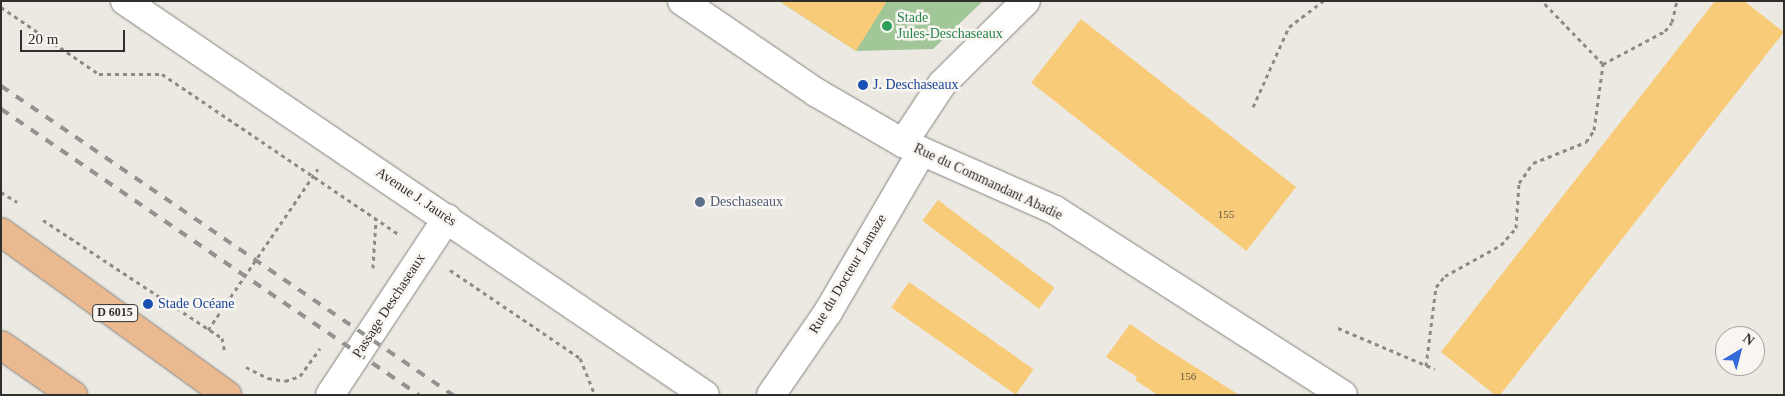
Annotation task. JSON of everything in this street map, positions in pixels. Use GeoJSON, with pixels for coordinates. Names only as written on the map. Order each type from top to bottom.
{"type":"FeatureCollection","features":[{"type":"Feature","properties":{"kind":"main road","name":"D 6015"},"geometry":{"type":"LineString","coordinates":[[1,232],[227,395]]}},
{"type":"Feature","properties":{"kind":"main road"},"geometry":{"type":"LineString","coordinates":[[1,345],[73,395]]}},
{"type":"Feature","properties":{"kind":"street","name":"Avenue J. Jaurès"},"geometry":{"type":"LineString","coordinates":[[125,1],[705,395]]}},
{"type":"Feature","properties":{"kind":"street","name":"Rue du Commandant Abadie"},"geometry":{"type":"LineString","coordinates":[[682,1],[817,93],[912,147],[1055,210],[1343,395]]}},
{"type":"Feature","properties":{"kind":"street","name":"Rue du Docteur Lamaze"},"geometry":{"type":"LineString","coordinates":[[771,395],[828,312],[942,84],[1026,1]]}},
{"type":"Feature","properties":{"kind":"street","name":"Passage Deschaseaux"},"geometry":{"type":"LineString","coordinates":[[330,395],[447,218]]}},
{"type":"Feature","properties":{"kind":"path"},"geometry":{"type":"LineString","coordinates":[[1253,107],[1289,27],[1323,1]]}},
{"type":"Feature","properties":{"kind":"path"},"geometry":{"type":"LineString","coordinates":[[1542,1],[1603,64]]}},
{"type":"Feature","properties":{"kind":"path"},"geometry":{"type":"LineString","coordinates":[[1603,64],[1665,31],[1672,22],[1677,1]]}},
{"type":"Feature","properties":{"kind":"path"},"geometry":{"type":"LineString","coordinates":[[1,7],[100,74],[162,74],[580,358],[595,395]]}},
{"type":"Feature","properties":{"kind":"path"},"geometry":{"type":"LineString","coordinates":[[1426,366],[1436,288],[1445,276],[1502,245],[1516,228],[1519,183],[1533,163],[1586,142],[1594,130],[1603,64]]}},
{"type":"Feature","properties":{"kind":"path"},"geometry":{"type":"LineString","coordinates":[[208,330],[324,160]]}},
{"type":"Feature","properties":{"kind":"path"},"geometry":{"type":"LineString","coordinates":[[1,192],[26,208]]}},
{"type":"Feature","properties":{"kind":"path"},"geometry":{"type":"LineString","coordinates":[[34,214],[222,338],[224,352],[232,357]]}},
{"type":"Feature","properties":{"kind":"path"},"geometry":{"type":"LineString","coordinates":[[373,272],[376,219]]}},
{"type":"Feature","properties":{"kind":"path"},"geometry":{"type":"LineString","coordinates":[[1338,328],[1435,369]]}},
{"type":"Feature","properties":{"kind":"path"},"geometry":{"type":"LineString","coordinates":[[239,362],[268,378],[284,381],[300,376],[322,344]]}},
{"type":"Feature","properties":{"kind":"green space","name":"Stade Jules-Deschaseaux"},"geometry":{"type":"Polygon","coordinates":[[[779,1],[983,1],[933,49],[856,51],[779,1]]]}},
{"type":"Feature","properties":{"kind":"building"},"geometry":{"type":"Polygon","coordinates":[[[779,1],[887,1],[856,51],[779,1]]]}},
{"type":"Feature","properties":{"kind":"building"},"geometry":{"type":"Polygon","coordinates":[[[1715,1],[1744,1],[1784,32],[1500,395],[1495,395],[1441,352],[1715,1]]]}},
{"type":"Feature","properties":{"kind":"building"},"geometry":{"type":"Polygon","coordinates":[[[1081,19],[1296,187],[1246,251],[1031,83],[1081,19]]]}},
{"type":"Feature","properties":{"kind":"building"},"geometry":{"type":"Polygon","coordinates":[[[938,200],[1055,288],[1039,309],[922,221],[938,200]]]}},
{"type":"Feature","properties":{"kind":"building"},"geometry":{"type":"Polygon","coordinates":[[[909,282],[1034,369],[1016,395],[891,307],[909,282]]]}},
{"type":"Feature","properties":{"kind":"building"},"geometry":{"type":"Polygon","coordinates":[[[1130,324],[1239,395],[1158,395],[1135,380],[1137,377],[1106,357],[1130,324]]]}},
{"type":"Feature","properties":{"kind":"railway"},"geometry":{"type":"LineString","coordinates":[[1,86],[453,395]]}},
{"type":"Feature","properties":{"kind":"railway"},"geometry":{"type":"LineString","coordinates":[[1,109],[419,395]]}},
{"type":"Feature","properties":{"kind":"place","name":"Stade Jules-Deschaseaux"},"geometry":{"type":"Point","coordinates":[887,26]}},
{"type":"Feature","properties":{"kind":"place","name":"J. Deschaseaux"},"geometry":{"type":"Point","coordinates":[863,85]}},
{"type":"Feature","properties":{"kind":"place","name":"Deschaseaux"},"geometry":{"type":"Point","coordinates":[700,202]}},
{"type":"Feature","properties":{"kind":"place","name":"Stade Océane"},"geometry":{"type":"Point","coordinates":[148,304]}}]}
